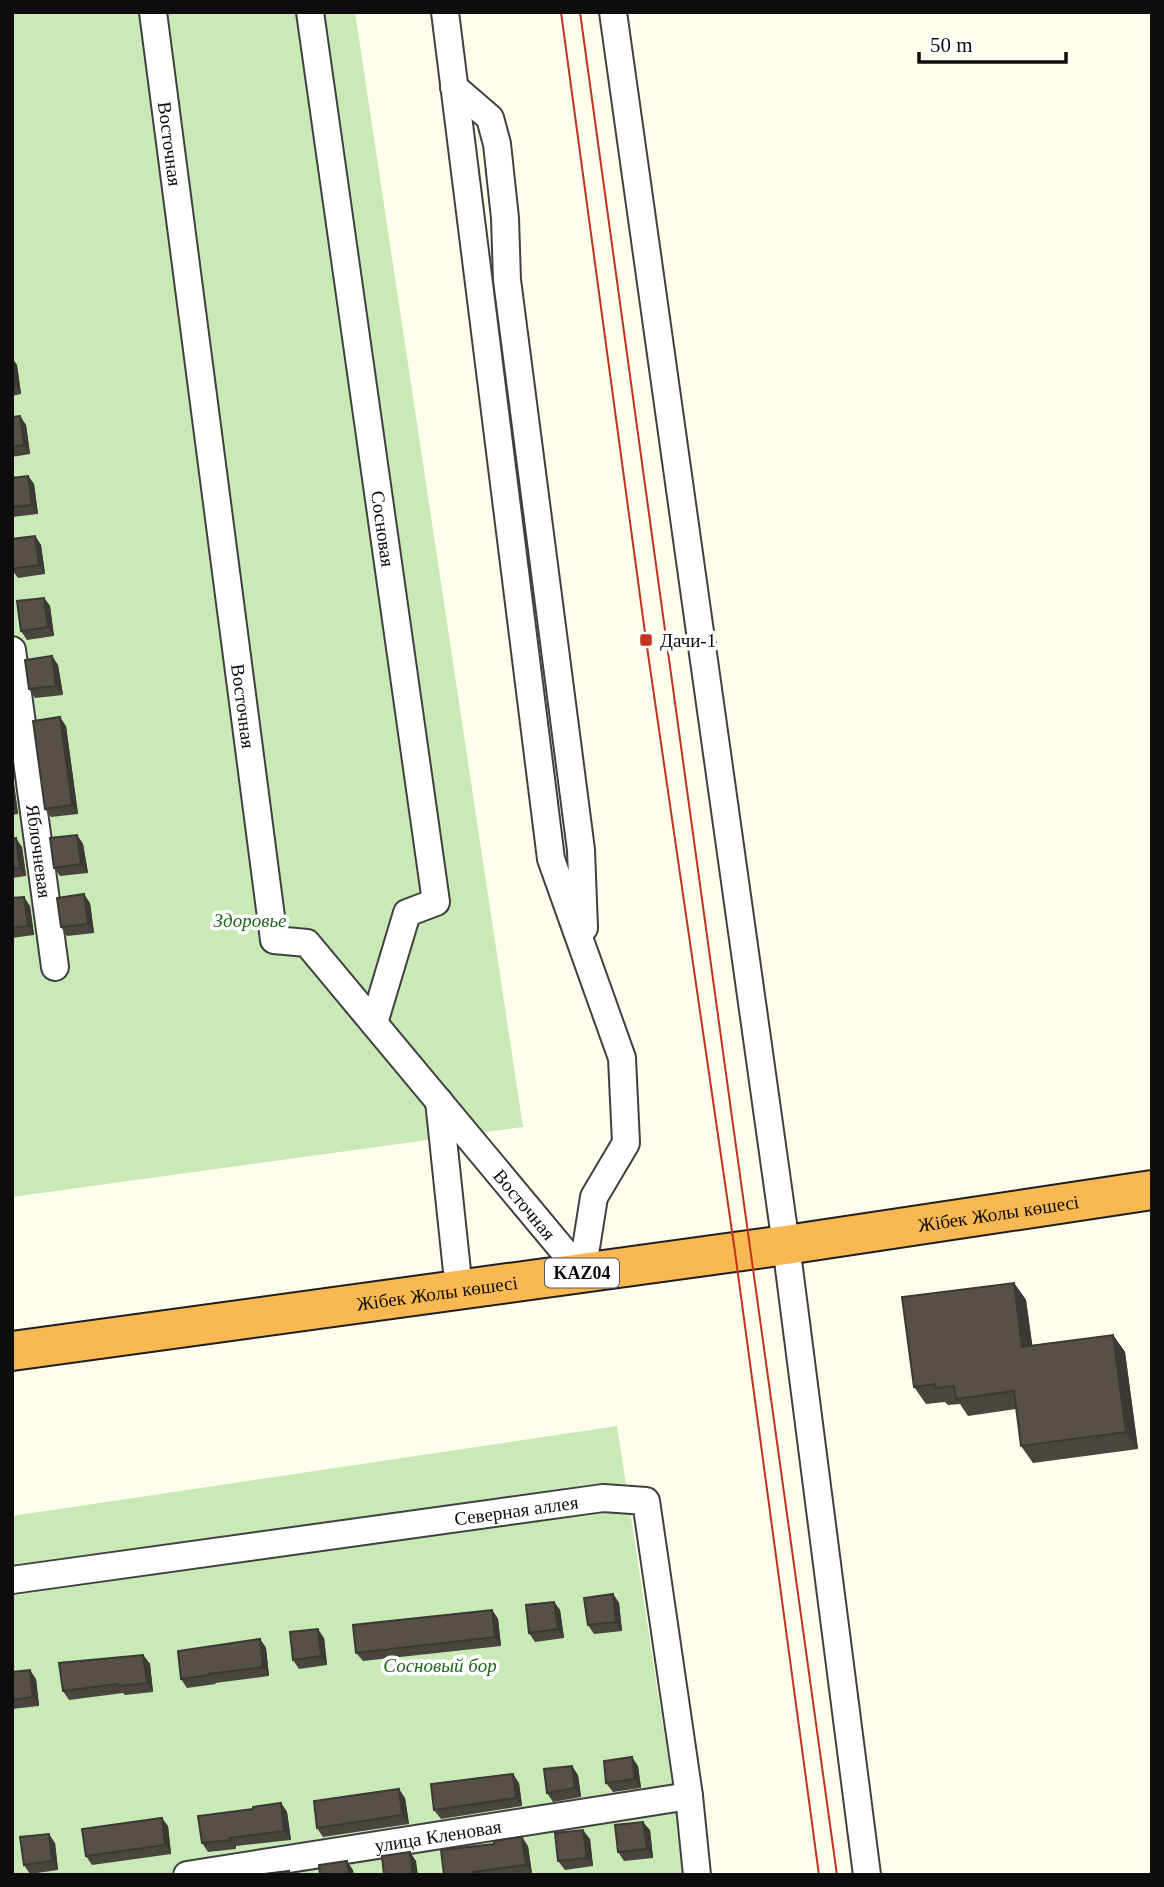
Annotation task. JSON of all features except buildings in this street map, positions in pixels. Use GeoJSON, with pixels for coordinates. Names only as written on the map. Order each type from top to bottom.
{"type":"FeatureCollection","features":[{"type":"Feature","properties":{"kind":"highway","name":"Жібек Жолы көшесі"},"geometry":{"type":"LineString","coordinates":[[12,1351],[786,1245],[1152,1190]]}},
{"type":"Feature","properties":{"kind":"street","name":"Восточная"},"geometry":{"type":"LineString","coordinates":[[153,12],[274,940],[307,943],[583,1273]]}},
{"type":"Feature","properties":{"kind":"street","name":"Сосновая"},"geometry":{"type":"LineString","coordinates":[[310,12],[436,902],[407,913],[374,1023]]}},
{"type":"Feature","properties":{"kind":"street"},"geometry":{"type":"LineString","coordinates":[[445,12],[551,859],[622,1058],[626,1143],[594,1197],[583,1273]]}},
{"type":"Feature","properties":{"kind":"street"},"geometry":{"type":"LineString","coordinates":[[613,12],[786,1245],[867,1875]]}},
{"type":"Feature","properties":{"kind":"street"},"geometry":{"type":"LineString","coordinates":[[454,87],[489,118],[497,144],[505,218],[507,280],[581,850],[584,952]]}},
{"type":"Feature","properties":{"kind":"street","name":"Яблочневая"},"geometry":{"type":"LineString","coordinates":[[12,650],[55,967]]}},
{"type":"Feature","properties":{"kind":"street"},"geometry":{"type":"LineString","coordinates":[[439,1101],[459,1290]]}},
{"type":"Feature","properties":{"kind":"street","name":"Северная аллея"},"geometry":{"type":"LineString","coordinates":[[12,1580],[603,1498],[646,1501],[689,1796],[697,1875]]}},
{"type":"Feature","properties":{"kind":"street","name":"улица Кленовая"},"geometry":{"type":"LineString","coordinates":[[187,1875],[689,1796]]}},
{"type":"Feature","properties":{"kind":"green space","name":"Здоровье"},"geometry":{"type":"Polygon","coordinates":[[[12,12],[355,12],[523,1127],[12,1197],[12,12]]]}},
{"type":"Feature","properties":{"kind":"green space","name":"Сосновый бор"},"geometry":{"type":"Polygon","coordinates":[[[617,1426],[686,1875],[12,1875],[12,1516],[617,1426]]]}},
{"type":"Feature","properties":{"kind":"tram line"},"geometry":{"type":"LineString","coordinates":[[561,12],[646,640],[735,1252],[819,1875]]}},
{"type":"Feature","properties":{"kind":"tram line"},"geometry":{"type":"LineString","coordinates":[[580,12],[837,1875]]}},
{"type":"Feature","properties":{"kind":"place","name":"Дачи-1"},"geometry":{"type":"Point","coordinates":[646,640]}}]}
